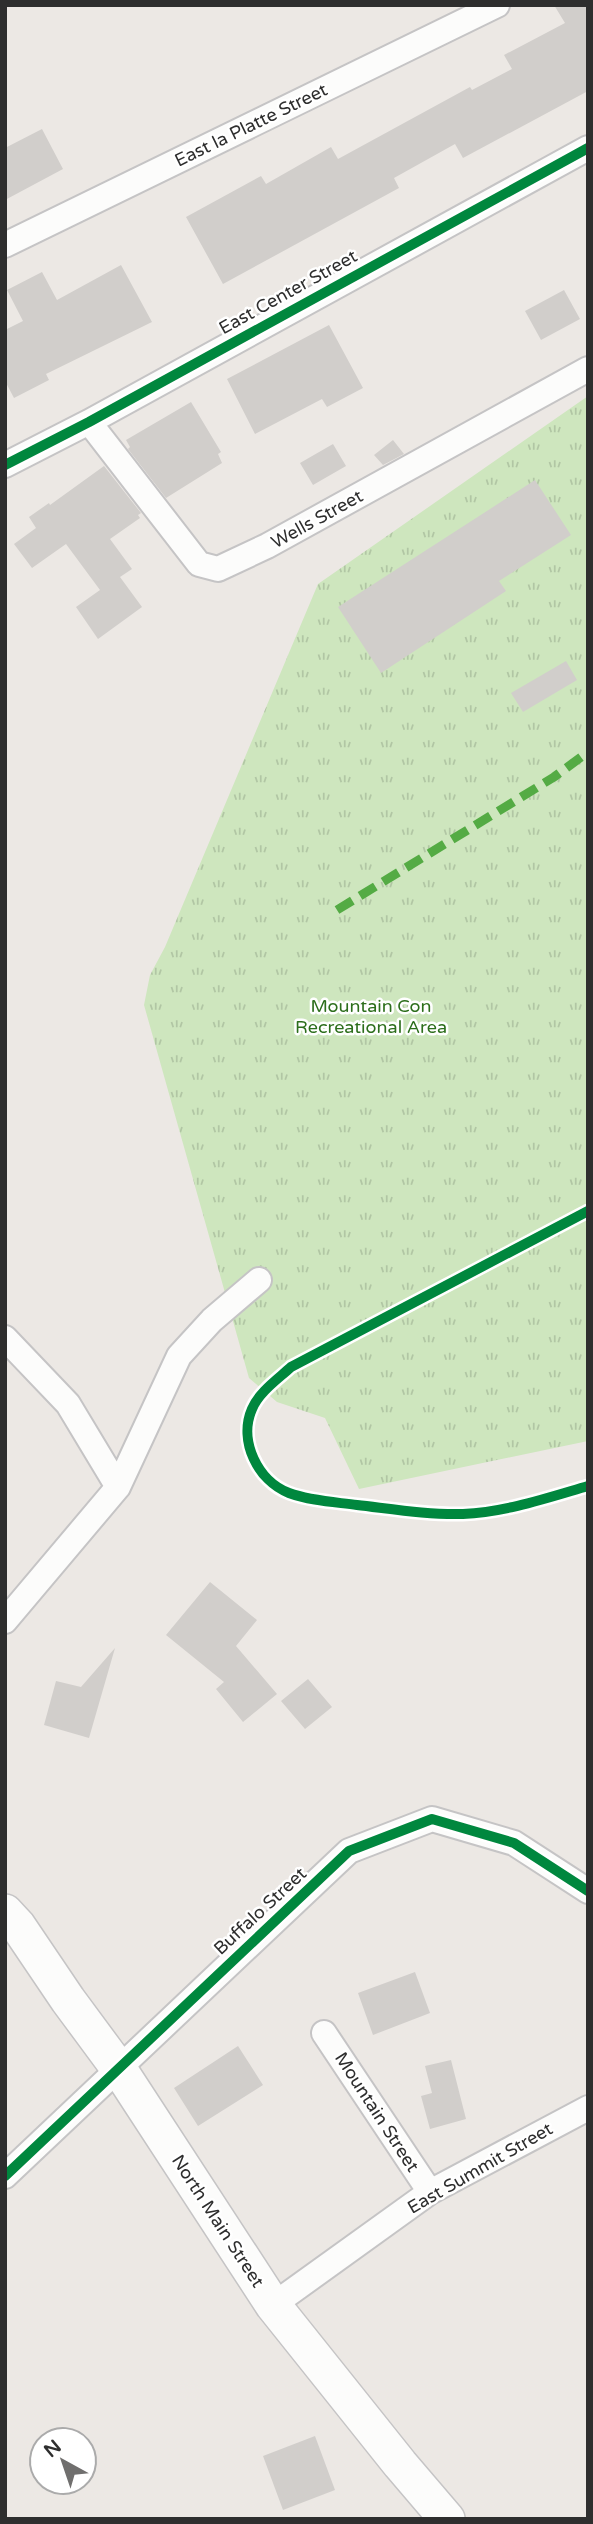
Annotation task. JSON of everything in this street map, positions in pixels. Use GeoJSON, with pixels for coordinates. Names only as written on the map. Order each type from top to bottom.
{"type":"FeatureCollection","features":[{"type":"Feature","properties":{"kind":"main road","name":"North Main Street"},"geometry":{"type":"LineString","coordinates":[[5,1912],[18,1926],[119,2069],[273,2305],[447,2519]]}},
{"type":"Feature","properties":{"kind":"street","name":"East la Platte Street"},"geometry":{"type":"LineString","coordinates":[[5,245],[497,5]]}},
{"type":"Feature","properties":{"kind":"street","name":"East Center Street"},"geometry":{"type":"LineString","coordinates":[[5,465],[89,422],[588,148]]}},
{"type":"Feature","properties":{"kind":"street","name":"Wells Street"},"geometry":{"type":"LineString","coordinates":[[89,422],[200,564],[218,569],[267,546],[588,369]]}},
{"type":"Feature","properties":{"kind":"street"},"geometry":{"type":"LineString","coordinates":[[5,1621],[118,1487],[179,1356],[212,1320],[259,1280]]}},
{"type":"Feature","properties":{"kind":"street"},"geometry":{"type":"LineString","coordinates":[[5,1338],[68,1404],[118,1487]]}},
{"type":"Feature","properties":{"kind":"street","name":"Buffalo Street"},"geometry":{"type":"LineString","coordinates":[[5,2176],[349,1851],[432,1819],[514,1843],[588,1891]]}},
{"type":"Feature","properties":{"kind":"street","name":"Mountain Street"},"geometry":{"type":"LineString","coordinates":[[324,2032],[429,2192]]}},
{"type":"Feature","properties":{"kind":"street","name":"East Summit Street"},"geometry":{"type":"LineString","coordinates":[[273,2305],[429,2192],[588,2108]]}},
{"type":"Feature","properties":{"kind":"green space","name":"Mountain Con Recreational Area"},"geometry":{"type":"Polygon","coordinates":[[[588,396],[588,1441],[359,1489],[325,1418],[277,1402],[249,1378],[144,1005],[150,975],[165,947],[318,584],[588,396]]]}},
{"type":"Feature","properties":{"kind":"building"},"geometry":{"type":"Polygon","coordinates":[[[554,5],[588,5],[588,91],[463,158],[455,144],[394,178],[399,188],[223,284],[186,217],[261,176],[266,184],[331,147],[338,159],[470,87],[472,90],[512,69],[504,55],[565,23],[554,5]]]}},
{"type":"Feature","properties":{"kind":"building"},"geometry":{"type":"Polygon","coordinates":[[[42,129],[63,169],[5,200],[5,148],[42,129]]]}},
{"type":"Feature","properties":{"kind":"building"},"geometry":{"type":"Polygon","coordinates":[[[121,265],[152,322],[46,374],[49,380],[14,398],[5,381],[5,330],[23,321],[7,290],[42,272],[57,300],[121,265]]]}},
{"type":"Feature","properties":{"kind":"building"},"geometry":{"type":"Polygon","coordinates":[[[564,290],[580,319],[541,340],[525,311],[564,290]]]}},
{"type":"Feature","properties":{"kind":"building"},"geometry":{"type":"Polygon","coordinates":[[[329,325],[363,388],[327,407],[322,399],[255,434],[227,379],[329,325]]]}},
{"type":"Feature","properties":{"kind":"building"},"geometry":{"type":"Polygon","coordinates":[[[191,402],[221,452],[218,454],[222,463],[166,498],[128,449],[130,447],[126,440],[191,402]]]}},
{"type":"Feature","properties":{"kind":"building"},"geometry":{"type":"Polygon","coordinates":[[[393,440],[404,454],[383,465],[374,455],[393,440]]]}},
{"type":"Feature","properties":{"kind":"building"},"geometry":{"type":"Polygon","coordinates":[[[333,444],[346,466],[313,485],[300,463],[333,444]]]}},
{"type":"Feature","properties":{"kind":"building"},"geometry":{"type":"Polygon","coordinates":[[[104,466],[141,513],[138,515],[140,518],[110,539],[132,569],[120,577],[142,607],[98,639],[76,607],[100,590],[66,544],[32,568],[14,544],[36,528],[29,517],[104,466]]]}},
{"type":"Feature","properties":{"kind":"building"},"geometry":{"type":"Polygon","coordinates":[[[535,480],[571,535],[499,581],[506,591],[381,673],[338,607],[535,480]]]}},
{"type":"Feature","properties":{"kind":"building"},"geometry":{"type":"Polygon","coordinates":[[[566,661],[577,680],[523,712],[511,693],[566,661]]]}},
{"type":"Feature","properties":{"kind":"building"},"geometry":{"type":"Polygon","coordinates":[[[210,1582],[257,1620],[236,1646],[277,1694],[243,1722],[216,1689],[224,1682],[166,1635],[210,1582]]]}},
{"type":"Feature","properties":{"kind":"building"},"geometry":{"type":"Polygon","coordinates":[[[115,1648],[89,1738],[44,1725],[56,1681],[81,1687],[115,1648]]]}},
{"type":"Feature","properties":{"kind":"building"},"geometry":{"type":"Polygon","coordinates":[[[308,1679],[332,1707],[305,1729],[281,1701],[308,1679]]]}},
{"type":"Feature","properties":{"kind":"building"},"geometry":{"type":"Polygon","coordinates":[[[415,1972],[430,2013],[373,2035],[358,1993],[415,1972]]]}},
{"type":"Feature","properties":{"kind":"building"},"geometry":{"type":"Polygon","coordinates":[[[238,2046],[263,2085],[198,2126],[174,2088],[238,2046]]]}},
{"type":"Feature","properties":{"kind":"building"},"geometry":{"type":"Polygon","coordinates":[[[451,2060],[466,2119],[430,2129],[421,2096],[432,2093],[425,2066],[451,2060]]]}},
{"type":"Feature","properties":{"kind":"building"},"geometry":{"type":"Polygon","coordinates":[[[315,2436],[335,2490],[283,2510],[263,2456],[315,2436]]]}},
{"type":"Feature","properties":{"kind":"marked path"},"geometry":{"type":"LineString","coordinates":[[337,910],[554,777],[588,752]]}},
{"type":"Feature","properties":{"kind":"cycle path"},"geometry":{"type":"LineString","coordinates":[[5,465],[89,422],[588,148]]}},
{"type":"Feature","properties":{"kind":"cycle path"},"geometry":{"type":"LineString","coordinates":[[588,1211],[291,1367],[259,1397],[248,1421],[249,1446],[260,1470],[278,1487],[306,1498],[423,1513],[463,1514],[511,1507],[588,1486]]}},
{"type":"Feature","properties":{"kind":"cycle path"},"geometry":{"type":"LineString","coordinates":[[5,2176],[349,1851],[432,1819],[514,1843],[588,1891]]}}]}
